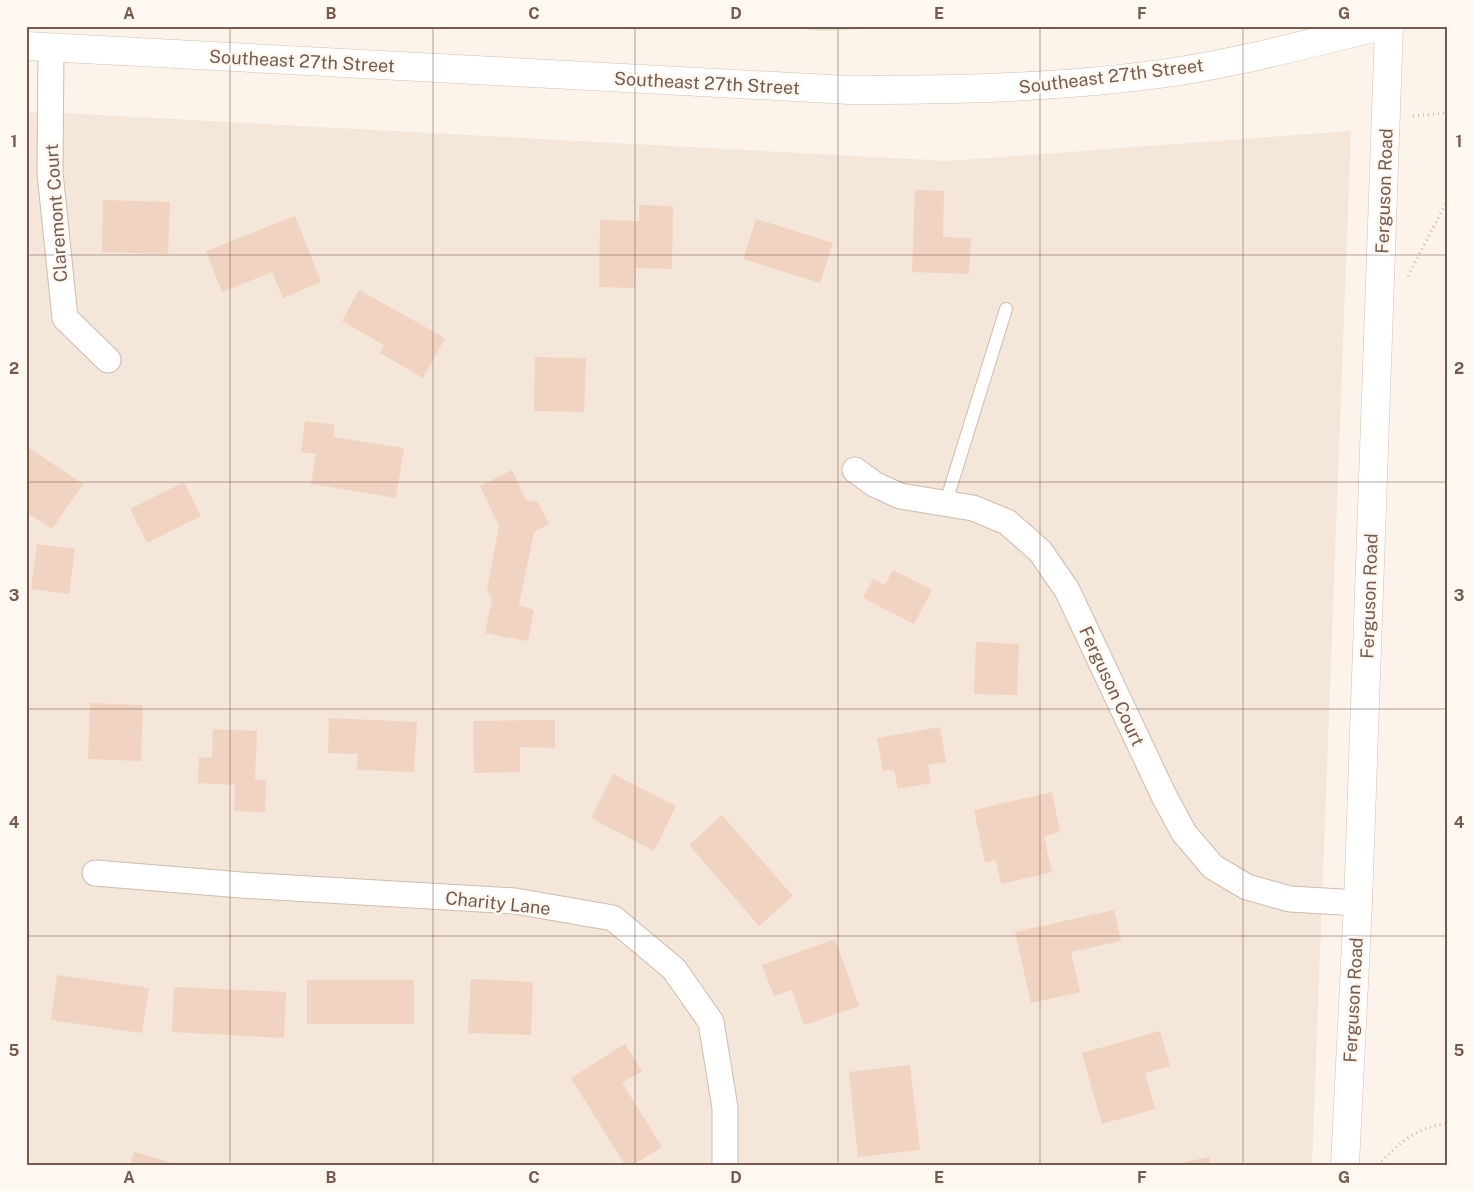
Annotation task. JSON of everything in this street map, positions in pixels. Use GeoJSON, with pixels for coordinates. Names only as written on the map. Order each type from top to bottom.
{"type":"FeatureCollection","features":[{"type":"Feature","properties":{"kind":"main road","name":"Southeast 27th Street"},"geometry":{"type":"LineString","coordinates":[[39,47],[849,90],[967,90],[1065,84],[1161,74],[1259,55],[1382,26]]}},
{"type":"Feature","properties":{"kind":"main road","name":"Ferguson Road"},"geometry":{"type":"LineString","coordinates":[[1345,1165],[1358,903],[1389,26]]}},
{"type":"Feature","properties":{"kind":"street","name":"Claremont Court"},"geometry":{"type":"LineString","coordinates":[[39,47],[65,318],[108,360]]}},
{"type":"Feature","properties":{"kind":"street","name":"Ferguson Court"},"geometry":{"type":"LineString","coordinates":[[855,470],[874,484],[900,496],[946,502],[973,508],[1007,522],[1040,551],[1067,590],[1164,796],[1184,833],[1213,866],[1247,887],[1290,899],[1358,903]]}},
{"type":"Feature","properties":{"kind":"street","name":"Charity Lane"},"geometry":{"type":"LineString","coordinates":[[95,873],[241,885],[515,902],[613,918],[674,969],[711,1022],[725,1108],[725,1165]]}},
{"type":"Feature","properties":{"kind":"lane"},"geometry":{"type":"LineString","coordinates":[[946,502],[1006,310]]}},
{"type":"Feature","properties":{"kind":"path"},"geometry":{"type":"LineString","coordinates":[[1387,119],[1447,112]]}},
{"type":"Feature","properties":{"kind":"path"},"geometry":{"type":"LineString","coordinates":[[1406,281],[1447,201]]}},
{"type":"Feature","properties":{"kind":"path"},"geometry":{"type":"LineString","coordinates":[[1378,1165],[1398,1144],[1429,1125],[1447,1124]]}},
{"type":"Feature","properties":{"kind":"shaded area"},"geometry":{"type":"Polygon","coordinates":[[[26,111],[947,161],[1351,131],[1312,1165],[26,1165],[26,111]]]}},
{"type":"Feature","properties":{"kind":"green space"},"geometry":{"type":"Polygon","coordinates":[[[775,26],[924,26],[822,31],[775,26]]]}},
{"type":"Feature","properties":{"kind":"building"},"geometry":{"type":"Polygon","coordinates":[[[915,190],[944,191],[943,237],[971,238],[969,274],[912,272],[915,190]]]}},
{"type":"Feature","properties":{"kind":"building"},"geometry":{"type":"Polygon","coordinates":[[[103,200],[170,202],[168,254],[102,252],[103,200]]]}},
{"type":"Feature","properties":{"kind":"building"},"geometry":{"type":"Polygon","coordinates":[[[639,205],[673,206],[672,269],[636,268],[635,288],[599,287],[600,220],[639,221],[639,205]]]}},
{"type":"Feature","properties":{"kind":"building"},"geometry":{"type":"Polygon","coordinates":[[[295,216],[321,282],[283,298],[272,272],[222,292],[206,251],[295,216]]]}},
{"type":"Feature","properties":{"kind":"building"},"geometry":{"type":"Polygon","coordinates":[[[756,219],[833,243],[820,283],[743,259],[756,219]]]}},
{"type":"Feature","properties":{"kind":"building"},"geometry":{"type":"Polygon","coordinates":[[[359,290],[445,338],[423,378],[380,353],[384,345],[342,321],[359,290]]]}},
{"type":"Feature","properties":{"kind":"building"},"geometry":{"type":"Polygon","coordinates":[[[535,357],[586,358],[584,412],[534,411],[535,357]]]}},
{"type":"Feature","properties":{"kind":"building"},"geometry":{"type":"Polygon","coordinates":[[[305,421],[335,425],[333,437],[404,448],[396,498],[311,484],[316,454],[301,452],[305,421]]]}},
{"type":"Feature","properties":{"kind":"building"},"geometry":{"type":"Polygon","coordinates":[[[26,446],[83,484],[52,529],[26,512],[26,446]]]}},
{"type":"Feature","properties":{"kind":"building"},"geometry":{"type":"Polygon","coordinates":[[[512,470],[526,500],[538,502],[549,524],[534,532],[519,605],[534,610],[528,641],[485,633],[492,600],[487,589],[499,526],[480,486],[512,470]]]}},
{"type":"Feature","properties":{"kind":"building"},"geometry":{"type":"Polygon","coordinates":[[[184,482],[201,516],[147,543],[130,509],[184,482]]]}},
{"type":"Feature","properties":{"kind":"building"},"geometry":{"type":"Polygon","coordinates":[[[37,544],[75,549],[69,594],[31,589],[37,544]]]}},
{"type":"Feature","properties":{"kind":"building"},"geometry":{"type":"Polygon","coordinates":[[[893,570],[932,590],[914,624],[863,598],[873,579],[885,585],[893,570]]]}},
{"type":"Feature","properties":{"kind":"building"},"geometry":{"type":"Polygon","coordinates":[[[976,642],[1019,644],[1017,695],[974,694],[976,642]]]}},
{"type":"Feature","properties":{"kind":"building"},"geometry":{"type":"Polygon","coordinates":[[[90,703],[143,705],[141,761],[88,759],[90,703]]]}},
{"type":"Feature","properties":{"kind":"building"},"geometry":{"type":"Polygon","coordinates":[[[329,718],[417,722],[414,772],[357,770],[358,754],[328,753],[329,718]]]}},
{"type":"Feature","properties":{"kind":"building"},"geometry":{"type":"Polygon","coordinates":[[[555,720],[555,748],[520,747],[520,772],[474,773],[473,721],[555,720]]]}},
{"type":"Feature","properties":{"kind":"building"},"geometry":{"type":"Polygon","coordinates":[[[940,727],[946,762],[928,765],[931,783],[898,789],[894,770],[883,771],[877,738],[940,727]]]}},
{"type":"Feature","properties":{"kind":"building"},"geometry":{"type":"Polygon","coordinates":[[[213,729],[257,731],[255,780],[266,780],[265,812],[234,811],[235,785],[198,783],[199,757],[212,758],[213,729]]]}},
{"type":"Feature","properties":{"kind":"building"},"geometry":{"type":"Polygon","coordinates":[[[613,774],[676,806],[654,851],[591,818],[613,774]]]}},
{"type":"Feature","properties":{"kind":"building"},"geometry":{"type":"Polygon","coordinates":[[[1052,792],[1060,832],[1044,836],[1052,872],[1001,884],[996,860],[985,863],[974,810],[1052,792]]]}},
{"type":"Feature","properties":{"kind":"building"},"geometry":{"type":"Polygon","coordinates":[[[722,815],[793,896],[759,926],[689,845],[722,815]]]}},
{"type":"Feature","properties":{"kind":"building"},"geometry":{"type":"Polygon","coordinates":[[[1114,910],[1121,941],[1071,952],[1080,992],[1031,1003],[1015,932],[1114,910]]]}},
{"type":"Feature","properties":{"kind":"building"},"geometry":{"type":"Polygon","coordinates":[[[835,939],[859,1006],[804,1025],[792,990],[774,996],[762,965],[835,939]]]}},
{"type":"Feature","properties":{"kind":"building"},"geometry":{"type":"Polygon","coordinates":[[[57,975],[149,988],[142,1033],[51,1020],[57,975]]]}},
{"type":"Feature","properties":{"kind":"building"},"geometry":{"type":"Polygon","coordinates":[[[471,979],[533,982],[531,1035],[468,1033],[471,979]]]}},
{"type":"Feature","properties":{"kind":"building"},"geometry":{"type":"Polygon","coordinates":[[[307,980],[414,980],[414,1024],[307,1024],[307,980]]]}},
{"type":"Feature","properties":{"kind":"building"},"geometry":{"type":"Polygon","coordinates":[[[174,987],[286,992],[284,1038],[172,1032],[174,987]]]}},
{"type":"Feature","properties":{"kind":"building"},"geometry":{"type":"Polygon","coordinates":[[[1160,1031],[1170,1066],[1145,1073],[1155,1109],[1102,1124],[1082,1053],[1160,1031]]]}},
{"type":"Feature","properties":{"kind":"building"},"geometry":{"type":"Polygon","coordinates":[[[625,1044],[642,1071],[622,1083],[662,1147],[633,1165],[625,1165],[571,1078],[625,1044]]]}},
{"type":"Feature","properties":{"kind":"building"},"geometry":{"type":"Polygon","coordinates":[[[910,1065],[920,1150],[858,1157],[849,1072],[910,1065]]]}},
{"type":"Feature","properties":{"kind":"building"},"geometry":{"type":"Polygon","coordinates":[[[134,1152],[176,1164],[176,1165],[130,1165],[134,1152]]]}},
{"type":"Feature","properties":{"kind":"building"},"geometry":{"type":"Polygon","coordinates":[[[1209,1157],[1211,1165],[1180,1165],[1180,1163],[1209,1157]]]}}]}
